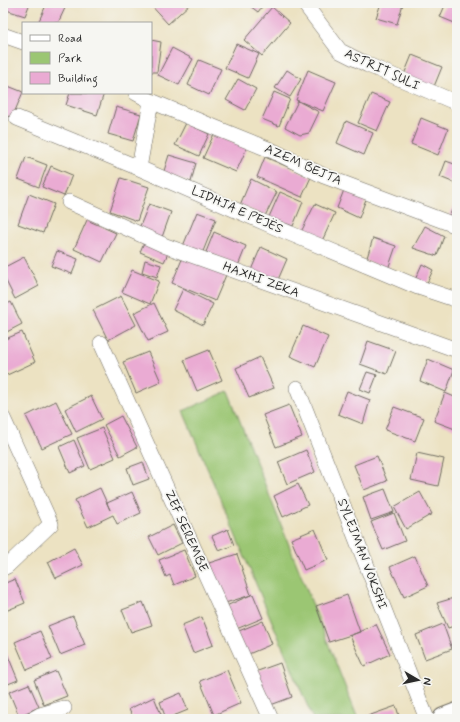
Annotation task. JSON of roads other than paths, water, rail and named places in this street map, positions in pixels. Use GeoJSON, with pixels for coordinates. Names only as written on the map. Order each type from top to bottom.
{"type":"FeatureCollection","features":[{"type":"Feature","properties":{"kind":"street","name":"ASTRIT SULI"},"geometry":{"type":"LineString","coordinates":[[304,3],[340,51],[368,65],[457,103]]}},
{"type":"Feature","properties":{"kind":"street"},"geometry":{"type":"LineString","coordinates":[[3,35],[22,42]]}},
{"type":"Feature","properties":{"kind":"street","name":"AZEM BEJTA"},"geometry":{"type":"LineString","coordinates":[[138,94],[151,101],[273,151],[324,176],[457,226]]}},
{"type":"Feature","properties":{"kind":"street"},"geometry":{"type":"LineString","coordinates":[[139,168],[151,101]]}},
{"type":"Feature","properties":{"kind":"street","name":"LIDHJA E PEJËS"},"geometry":{"type":"LineString","coordinates":[[17,118],[139,168],[418,287],[457,300]]}},
{"type":"Feature","properties":{"kind":"street","name":"HAXHI ZEKA"},"geometry":{"type":"LineString","coordinates":[[69,202],[166,246],[457,350]]}},
{"type":"Feature","properties":{"kind":"street","name":"ZEF SEREMBE"},"geometry":{"type":"LineString","coordinates":[[101,343],[271,719]]}},
{"type":"Feature","properties":{"kind":"street","name":"SYLEJMAN VOKSHI"},"geometry":{"type":"LineString","coordinates":[[297,388],[427,719]]}},
{"type":"Feature","properties":{"kind":"street"},"geometry":{"type":"LineString","coordinates":[[3,418],[51,524],[4,564]]}},
{"type":"Feature","properties":{"kind":"street"},"geometry":{"type":"LineString","coordinates":[[33,719],[40,715],[64,708]]}},
{"type":"Feature","properties":{"kind":"street"},"geometry":{"type":"LineString","coordinates":[[444,719],[457,714]]}}]}
